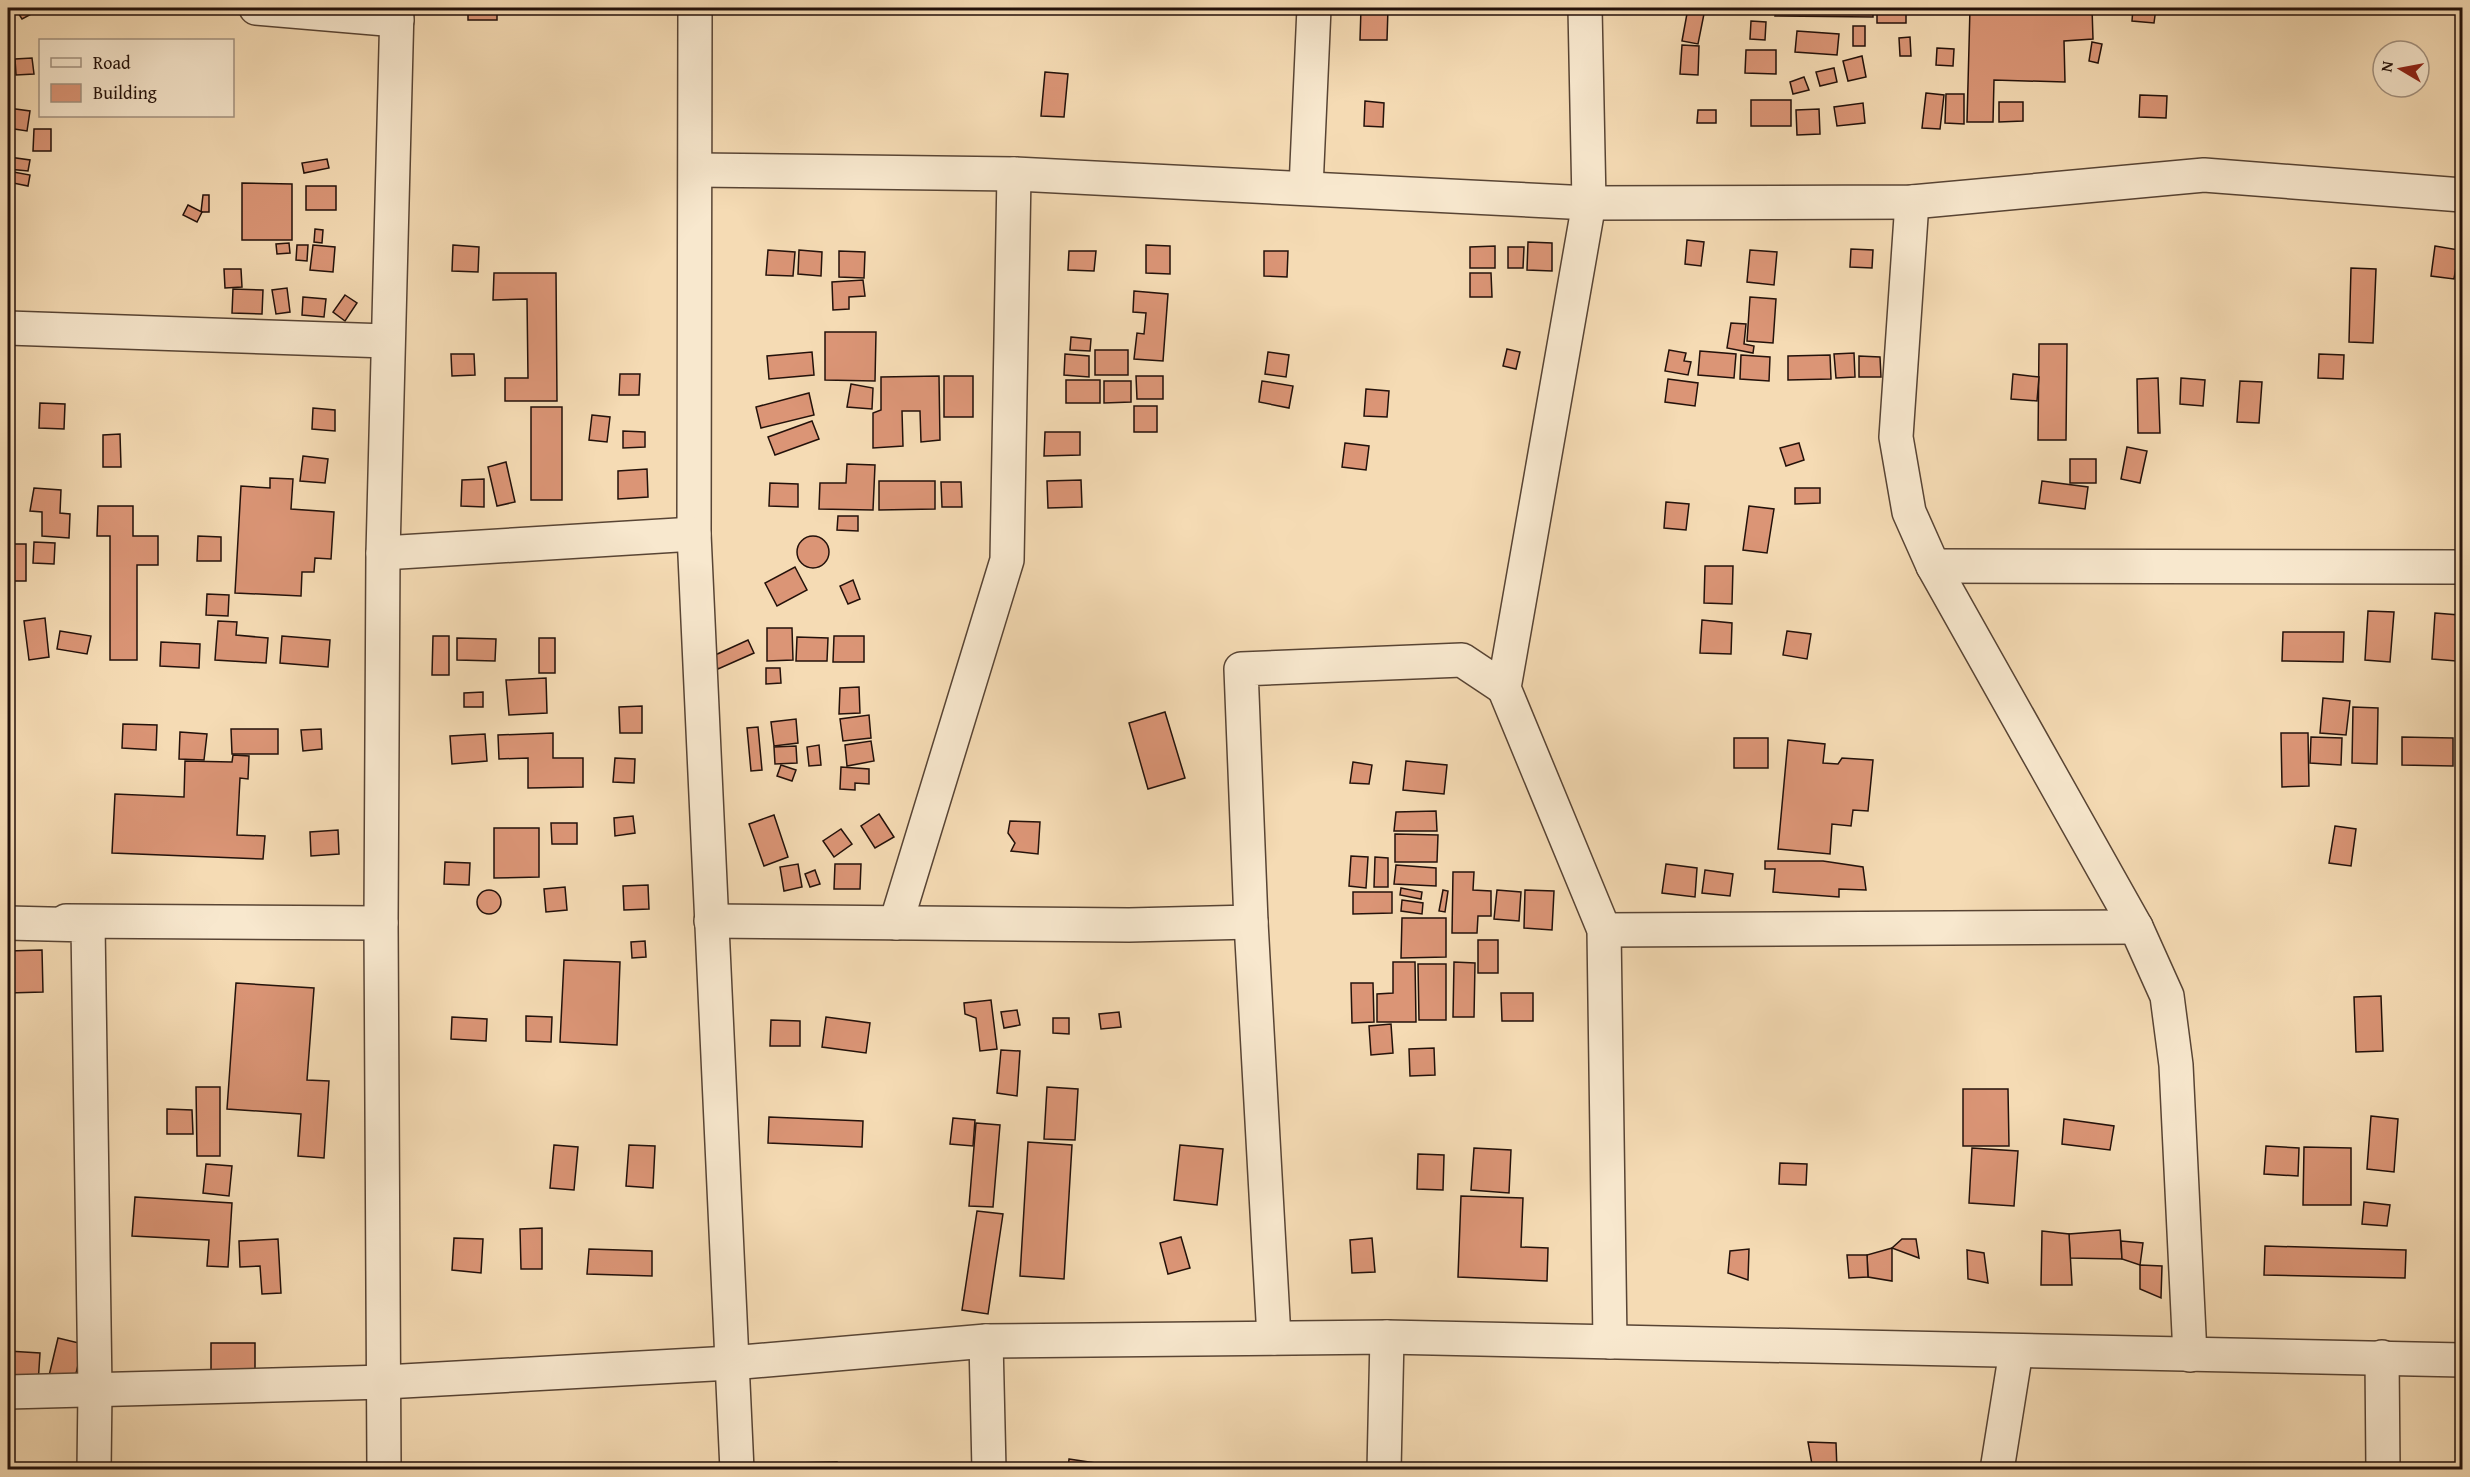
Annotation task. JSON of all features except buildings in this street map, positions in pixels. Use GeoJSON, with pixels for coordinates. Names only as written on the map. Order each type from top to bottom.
{"type":"FeatureCollection","features":[{"type":"Feature","properties":{"kind":"street"},"geometry":{"type":"LineString","coordinates":[[256,8],[397,14],[383,553],[381,923],[384,1470]]}},
{"type":"Feature","properties":{"kind":"street"},"geometry":{"type":"LineString","coordinates":[[694,8],[696,170],[694,534],[737,1470]]}},
{"type":"Feature","properties":{"kind":"street"},"geometry":{"type":"LineString","coordinates":[[1306,188],[1314,8]]}},
{"type":"Feature","properties":{"kind":"street"},"geometry":{"type":"LineString","coordinates":[[1585,8],[1589,203],[1504,688],[1604,930],[1610,1342]]}},
{"type":"Feature","properties":{"kind":"street"},"geometry":{"type":"LineString","coordinates":[[696,170],[1014,174],[1589,203],[1912,202],[2204,175],[2463,195]]}},
{"type":"Feature","properties":{"kind":"street"},"geometry":{"type":"LineString","coordinates":[[896,923],[1007,560],[1014,174]]}},
{"type":"Feature","properties":{"kind":"street"},"geometry":{"type":"LineString","coordinates":[[1912,202],[1896,437],[1909,512],[1933,566],[2136,927],[2167,996],[2174,1053],[2190,1355]]}},
{"type":"Feature","properties":{"kind":"street"},"geometry":{"type":"LineString","coordinates":[[8,328],[387,341]]}},
{"type":"Feature","properties":{"kind":"street"},"geometry":{"type":"LineString","coordinates":[[383,553],[694,534]]}},
{"type":"Feature","properties":{"kind":"street"},"geometry":{"type":"LineString","coordinates":[[1933,566],[2463,567]]}},
{"type":"Feature","properties":{"kind":"street"},"geometry":{"type":"LineString","coordinates":[[1274,1338],[1251,922],[1241,669],[1462,660],[1504,688]]}},
{"type":"Feature","properties":{"kind":"street"},"geometry":{"type":"LineString","coordinates":[[711,921],[1129,926],[1251,922]]}},
{"type":"Feature","properties":{"kind":"street"},"geometry":{"type":"LineString","coordinates":[[8,922],[381,923]]}},
{"type":"Feature","properties":{"kind":"street"},"geometry":{"type":"LineString","coordinates":[[8,922],[88,925],[95,1390],[94,1470]]}},
{"type":"Feature","properties":{"kind":"street"},"geometry":{"type":"LineString","coordinates":[[1604,930],[2136,927]]}},
{"type":"Feature","properties":{"kind":"street"},"geometry":{"type":"LineString","coordinates":[[1384,1470],[1387,1337]]}},
{"type":"Feature","properties":{"kind":"street"},"geometry":{"type":"LineString","coordinates":[[8,1392],[385,1382],[731,1363],[986,1341],[1387,1337],[2463,1360]]}},
{"type":"Feature","properties":{"kind":"street"},"geometry":{"type":"LineString","coordinates":[[986,1341],[988,1470]]}},
{"type":"Feature","properties":{"kind":"street"},"geometry":{"type":"LineString","coordinates":[[1997,1470],[2016,1352]]}},
{"type":"Feature","properties":{"kind":"street"},"geometry":{"type":"LineString","coordinates":[[2382,1358],[2383,1470]]}}]}
